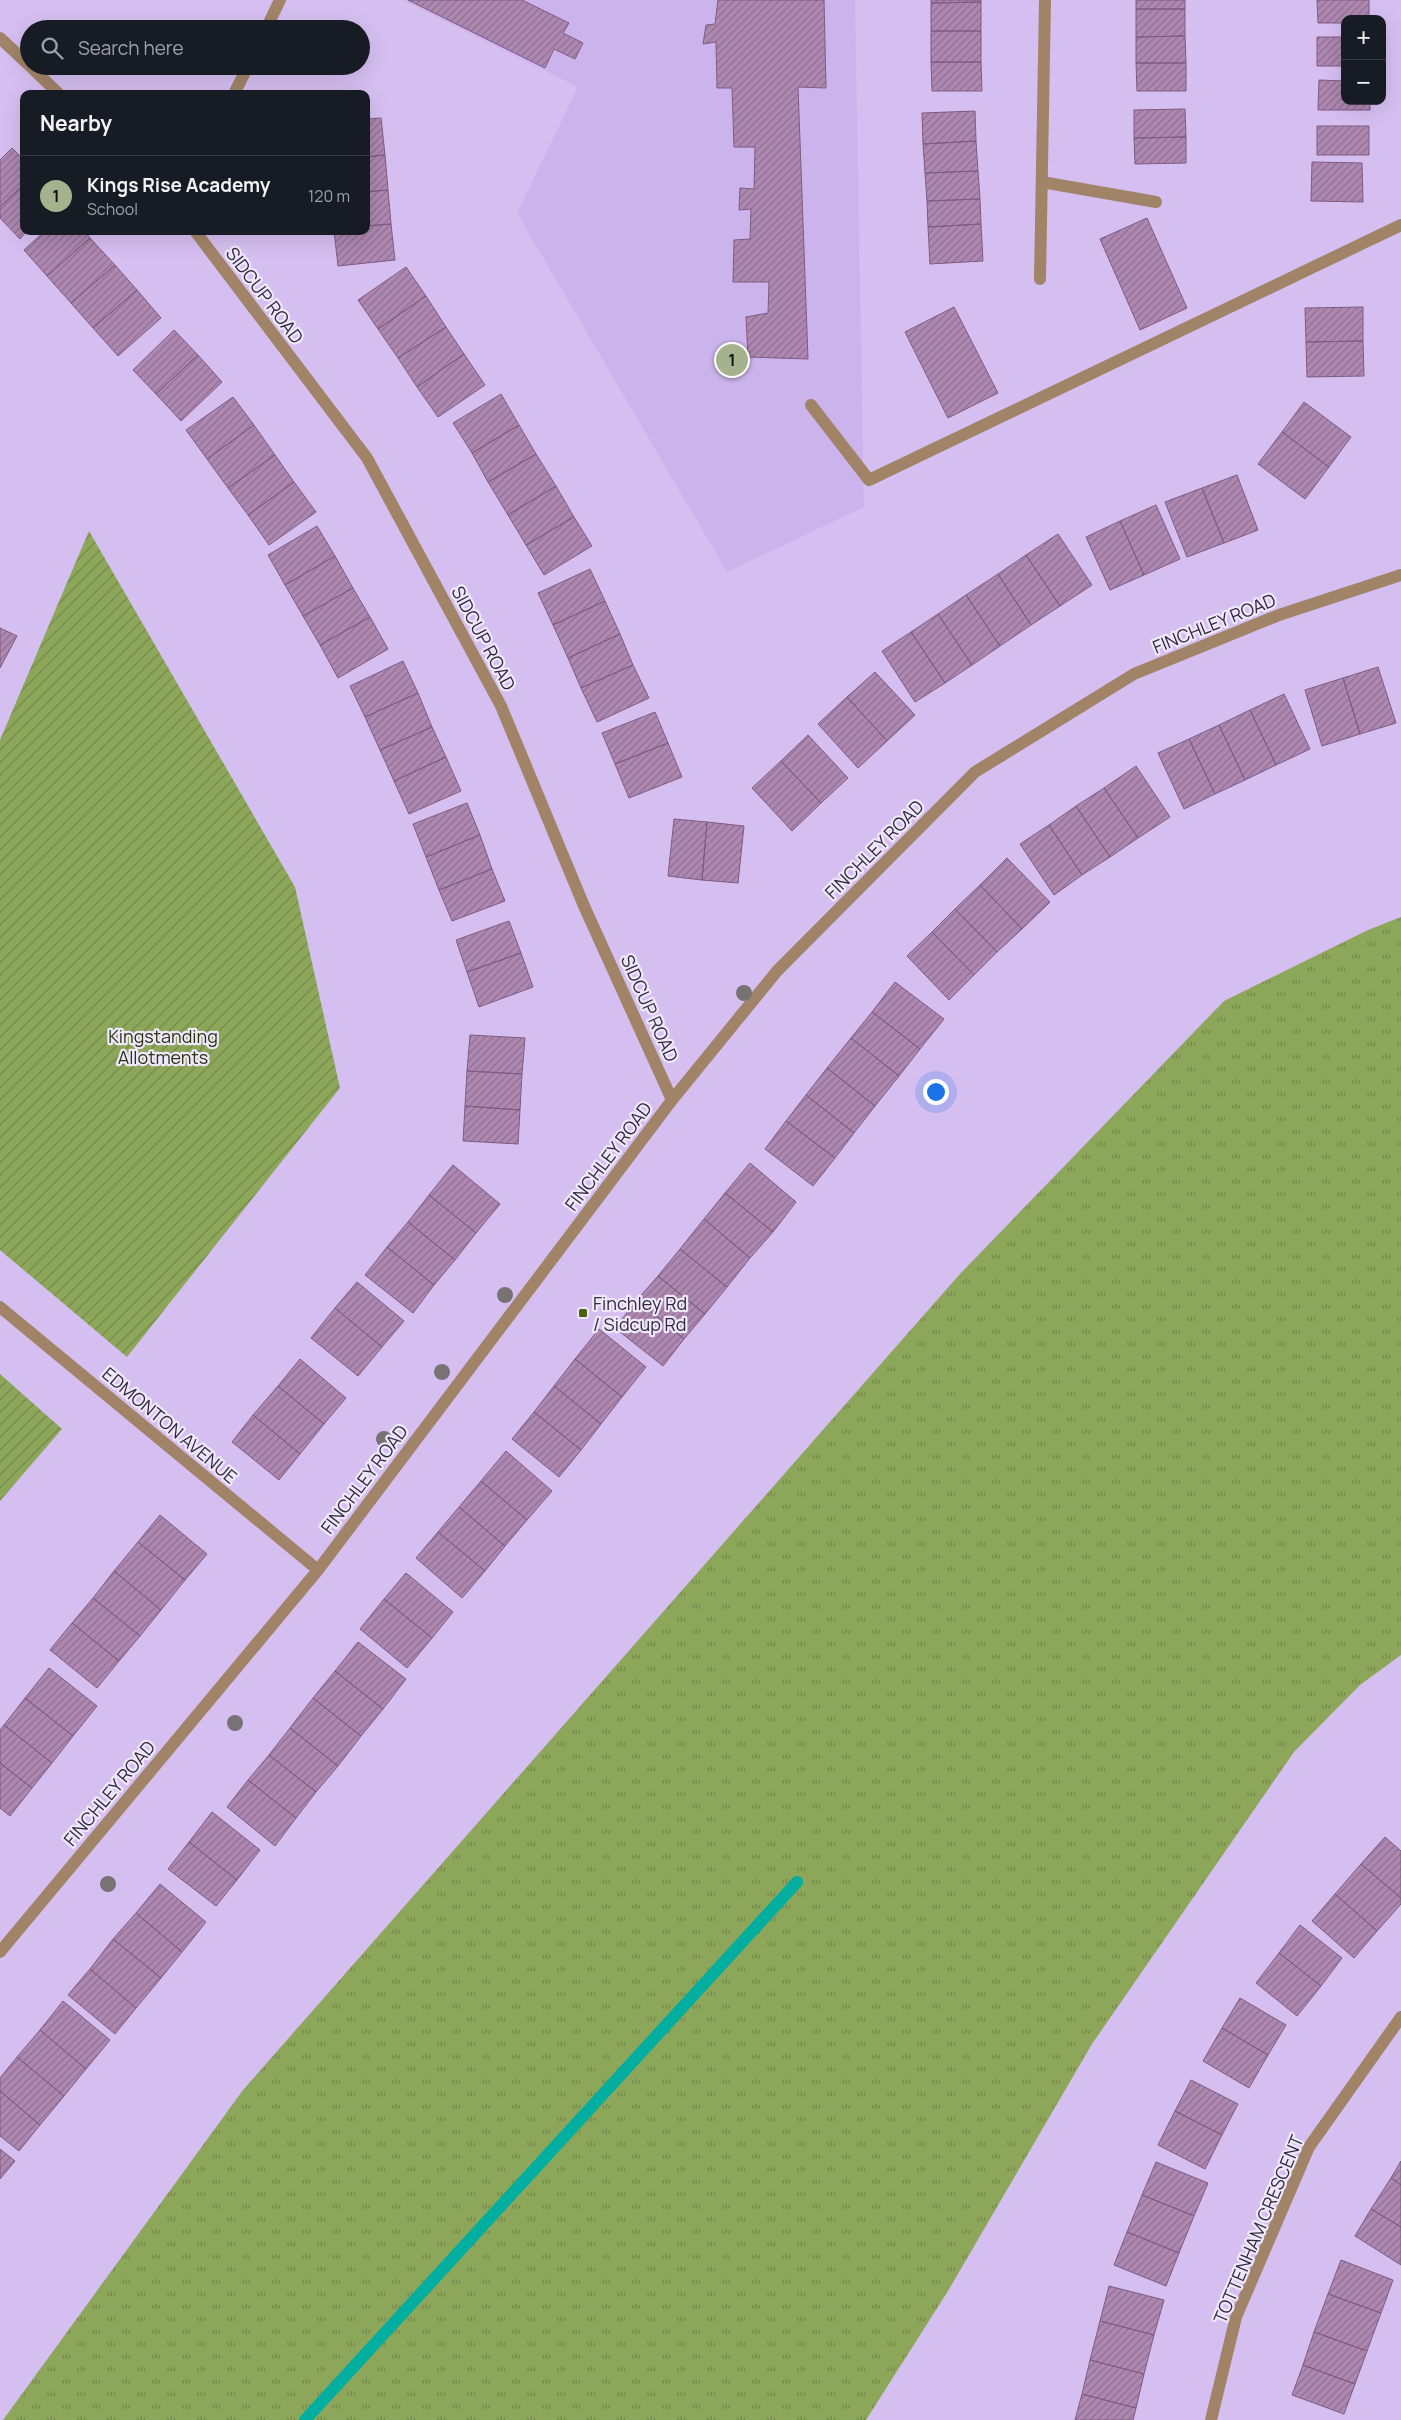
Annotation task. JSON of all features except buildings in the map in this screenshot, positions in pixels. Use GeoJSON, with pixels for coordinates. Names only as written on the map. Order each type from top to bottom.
{"type":"FeatureCollection","features":[{"type":"Feature","properties":{"kind":"street"},"geometry":{"type":"LineString","coordinates":[[270,20],[280,0]]}},
{"type":"Feature","properties":{"kind":"street"},"geometry":{"type":"LineString","coordinates":[[1040,280],[1045,0]]}},
{"type":"Feature","properties":{"kind":"street"},"geometry":{"type":"LineString","coordinates":[[0,38],[20,57]]}},
{"type":"Feature","properties":{"kind":"street"},"geometry":{"type":"LineString","coordinates":[[39,75],[55,90]]}},
{"type":"Feature","properties":{"kind":"street"},"geometry":{"type":"LineString","coordinates":[[236,90],[244,75]]}},
{"type":"Feature","properties":{"kind":"street"},"geometry":{"type":"LineString","coordinates":[[1042,182],[1156,202]]}},
{"type":"Feature","properties":{"kind":"street"},"geometry":{"type":"LineString","coordinates":[[812,405],[869,480],[1401,225]]}},
{"type":"Feature","properties":{"kind":"street","name":"SIDCUP ROAD"},"geometry":{"type":"LineString","coordinates":[[199,235],[367,458],[501,706],[584,906],[672,1100]]}},
{"type":"Feature","properties":{"kind":"street","name":"FINCHLEY ROAD"},"geometry":{"type":"LineString","coordinates":[[0,1952],[318,1570],[672,1100],[777,971],[975,772],[1134,674],[1279,615],[1401,575]]}},
{"type":"Feature","properties":{"kind":"street","name":"EDMONTON AVENUE"},"geometry":{"type":"LineString","coordinates":[[0,1307],[318,1570]]}},
{"type":"Feature","properties":{"kind":"street","name":"TOTTENHAM CRESCENT"},"geometry":{"type":"LineString","coordinates":[[1211,2420],[1236,2317],[1309,2146],[1401,2017]]}},
{"type":"Feature","properties":{"kind":"shaded area"},"geometry":{"type":"Polygon","coordinates":[[[403,0],[855,0],[864,507],[727,572],[517,213],[578,87],[403,0]]]}},
{"type":"Feature","properties":{"kind":"green space","name":"Kingstanding Allotments"},"geometry":{"type":"Polygon","coordinates":[[[89,531],[295,887],[340,1088],[127,1357],[0,1250],[0,740],[89,531]]]}},
{"type":"Feature","properties":{"kind":"green space"},"geometry":{"type":"Polygon","coordinates":[[[1401,917],[1401,1655],[1360,1685],[1294,1752],[1092,2044],[948,2291],[866,2420],[3,2420],[243,2090],[959,1275],[1224,1001],[1368,930],[1401,917]]]}},
{"type":"Feature","properties":{"kind":"green space"},"geometry":{"type":"Polygon","coordinates":[[[0,1374],[62,1429],[0,1501],[0,1374]]]}},
{"type":"Feature","properties":{"kind":"waterway"},"geometry":{"type":"LineString","coordinates":[[305,2420],[797,1882]]}},
{"type":"Feature","properties":{"kind":"place","name":"Kings Rise Academy"},"geometry":{"type":"Point","coordinates":[732,360]}},
{"type":"Feature","properties":{"kind":"place","name":"Finchley Rd / Sidcup Rd"},"geometry":{"type":"Point","coordinates":[583,1313]}}]}
